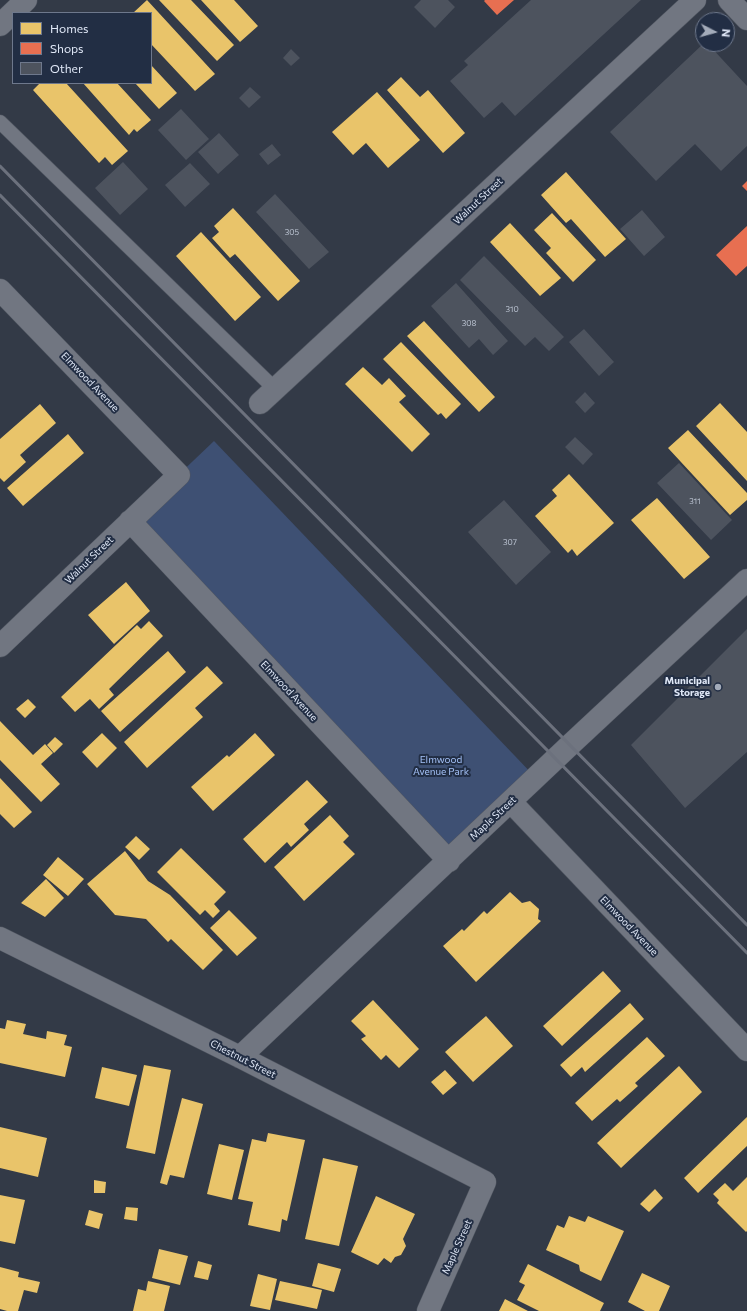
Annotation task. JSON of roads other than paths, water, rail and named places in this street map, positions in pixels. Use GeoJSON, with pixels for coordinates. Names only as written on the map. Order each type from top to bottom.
{"type":"FeatureCollection","features":[{"type":"Feature","properties":{"kind":"street"},"geometry":{"type":"LineString","coordinates":[[14,12],[26,0]]}},
{"type":"Feature","properties":{"kind":"street","name":"Walnut Street"},"geometry":{"type":"LineString","coordinates":[[268,396],[695,0]]}},
{"type":"Feature","properties":{"kind":"street"},"geometry":{"type":"LineString","coordinates":[[729,0],[747,19]]}},
{"type":"Feature","properties":{"kind":"street"},"geometry":{"type":"LineString","coordinates":[[0,25],[12,13]]}},
{"type":"Feature","properties":{"kind":"street","name":"Elmwood Avenue"},"geometry":{"type":"LineString","coordinates":[[0,290],[179,475]]}},
{"type":"Feature","properties":{"kind":"street","name":"Walnut Street"},"geometry":{"type":"LineString","coordinates":[[0,646],[179,475]]}},
{"type":"Feature","properties":{"kind":"street","name":"Elmwood Avenue"},"geometry":{"type":"LineString","coordinates":[[130,521],[449,860]]}},
{"type":"Feature","properties":{"kind":"street","name":"Maple Street"},"geometry":{"type":"LineString","coordinates":[[240,1057],[747,580]]}},
{"type":"Feature","properties":{"kind":"street","name":"Elmwood Avenue"},"geometry":{"type":"LineString","coordinates":[[511,802],[747,1050]]}},
{"type":"Feature","properties":{"kind":"street","name":"Chestnut Street"},"geometry":{"type":"LineString","coordinates":[[0,938],[240,1057],[485,1182]]}},
{"type":"Feature","properties":{"kind":"street","name":"Maple Street"},"geometry":{"type":"LineString","coordinates":[[428,1311],[485,1182]]}},
{"type":"Feature","properties":{"kind":"lane"},"geometry":{"type":"LineString","coordinates":[[0,122],[268,396]]}},
{"type":"Feature","properties":{"kind":"railway"},"geometry":{"type":"LineString","coordinates":[[0,166],[747,925]]}},
{"type":"Feature","properties":{"kind":"railway"},"geometry":{"type":"LineString","coordinates":[[0,195],[747,953]]}},
{"type":"Feature","properties":{"kind":"place","name":"Municipal Storage"},"geometry":{"type":"Point","coordinates":[718,687]}},
{"type":"Feature","properties":{"kind":"park label","name":"Elmwood Avenue Park"},"geometry":{"type":"Point","coordinates":[441,766]}}]}
